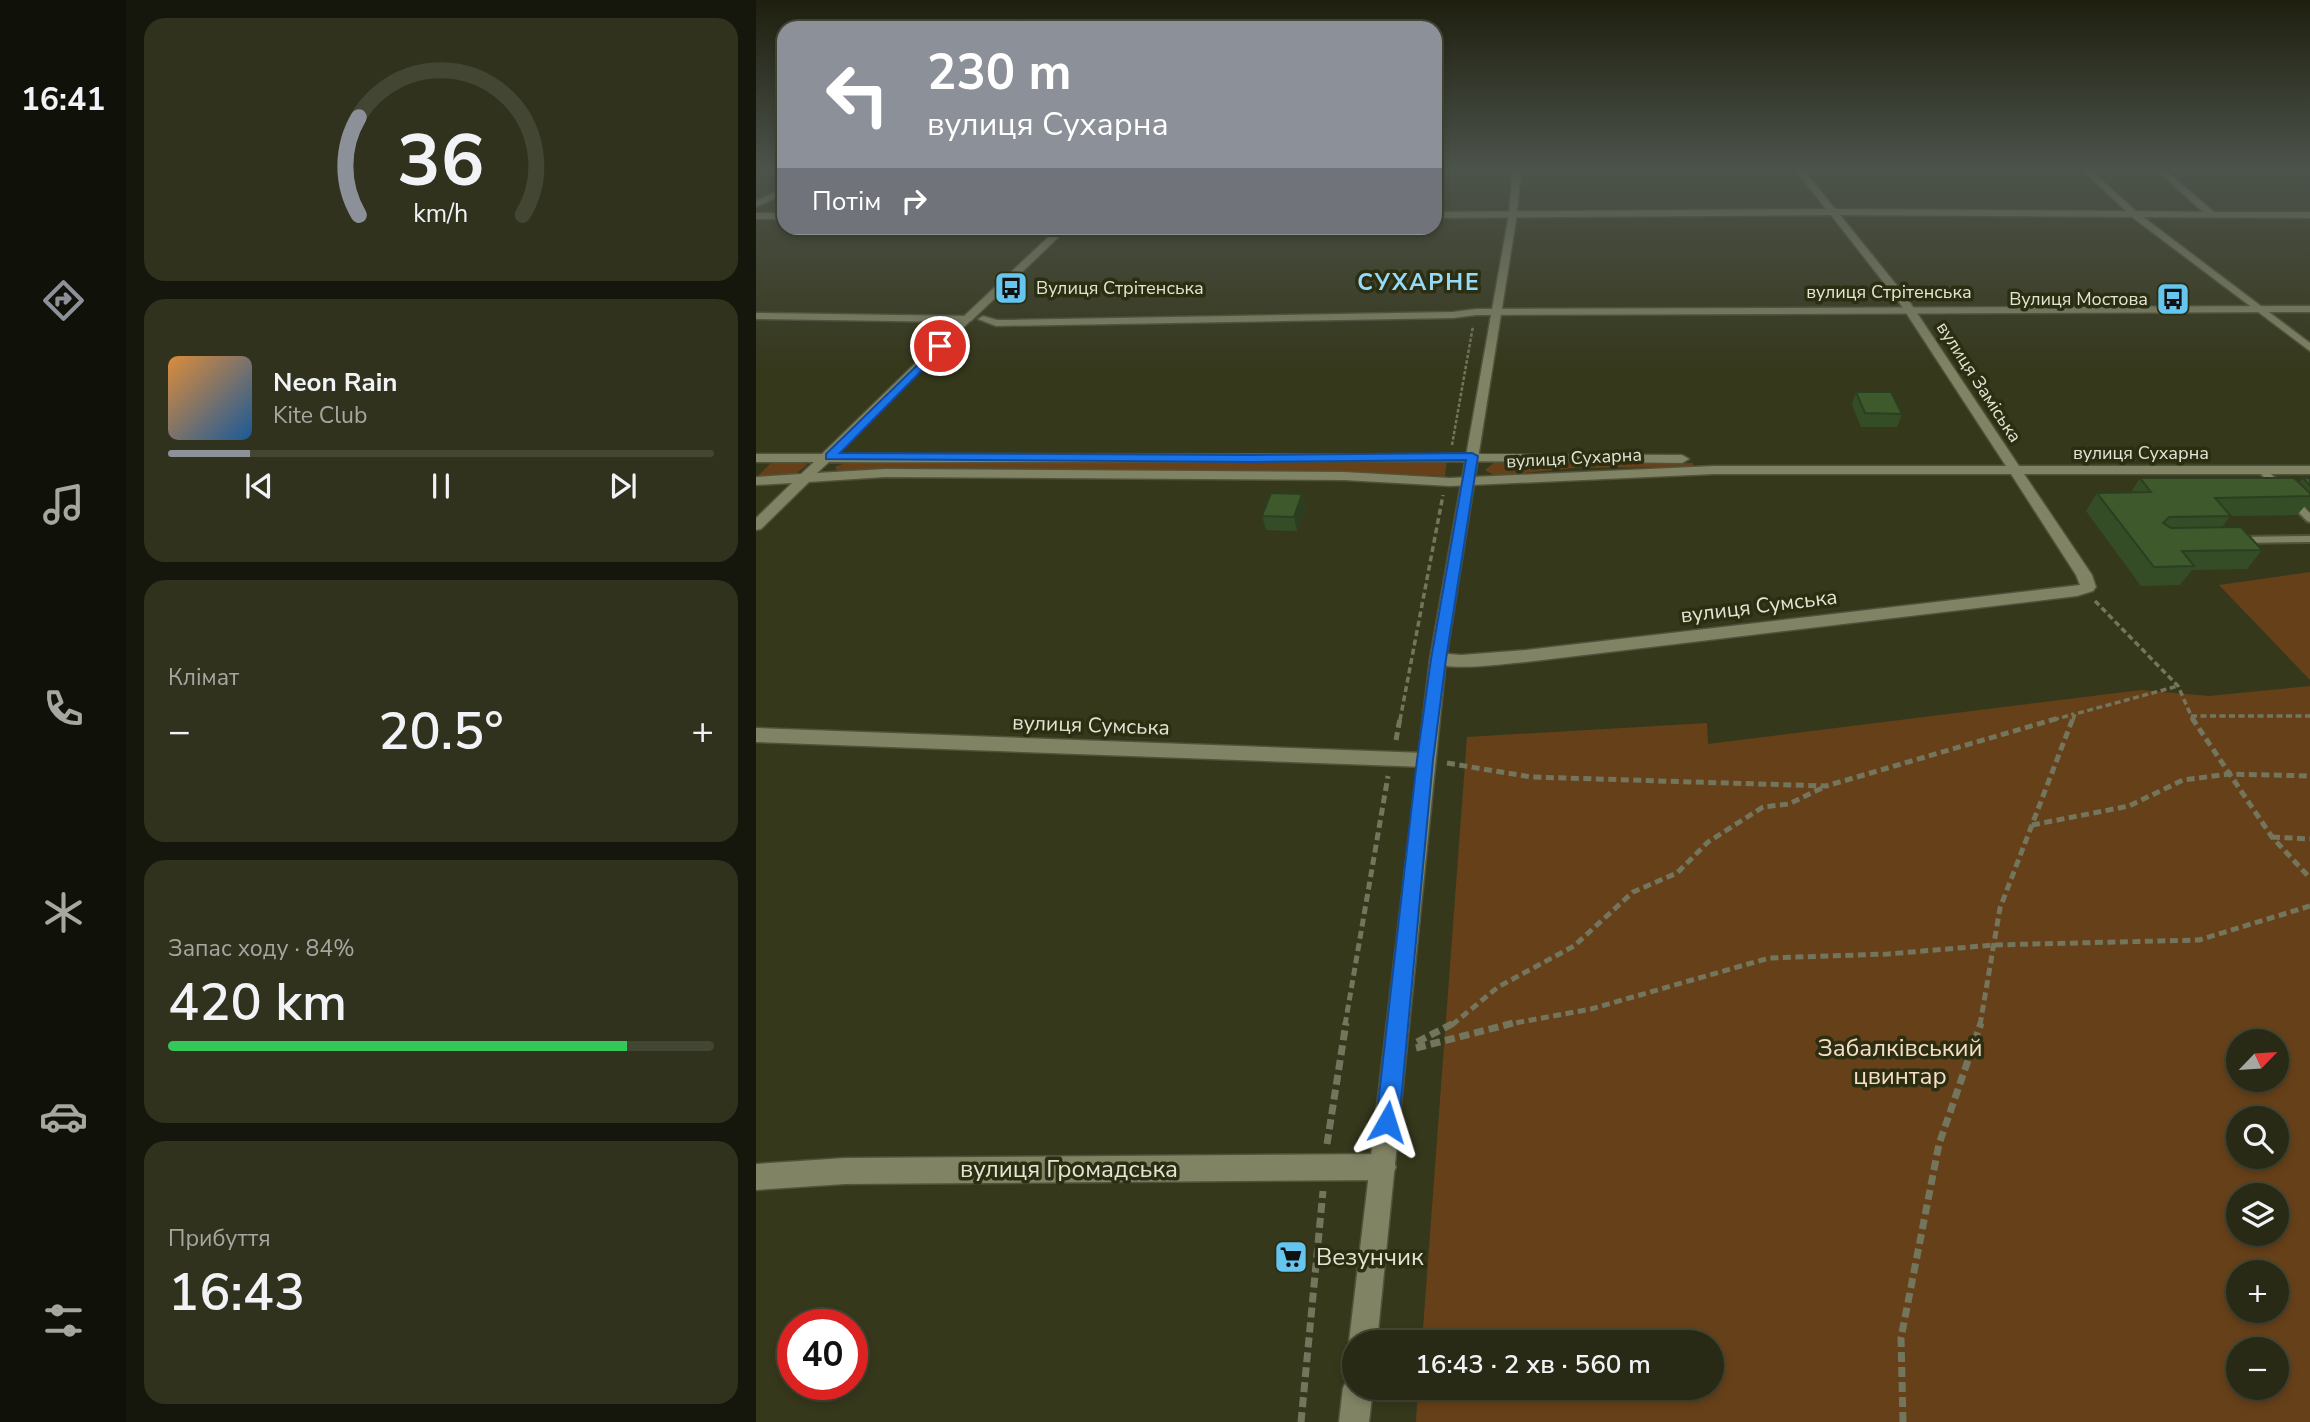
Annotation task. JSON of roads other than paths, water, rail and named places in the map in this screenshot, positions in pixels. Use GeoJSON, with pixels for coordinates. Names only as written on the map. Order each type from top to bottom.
{"type":"FeatureCollection","features":[{"type":"Feature","properties":{"kind":"street"},"geometry":{"type":"LineString","coordinates":[[1364,1330],[1438,659],[1510,234]]}},
{"type":"Feature","properties":{"kind":"street","name":"вулиця Заміська"},"geometry":{"type":"LineString","coordinates":[[1851,234],[1909,309],[2084,575],[2088,587],[2084,590]]}},
{"type":"Feature","properties":{"kind":"street"},"geometry":{"type":"LineString","coordinates":[[2161,234],[2310,348]]}},
{"type":"Feature","properties":{"kind":"street"},"geometry":{"type":"LineString","coordinates":[[756,526],[1056,235]]}},
{"type":"Feature","properties":{"kind":"street","name":"вулиця Стрітенська"},"geometry":{"type":"LineString","coordinates":[[756,316],[983,319],[1010,322],[1473,316],[1497,312],[2310,309]]}},
{"type":"Feature","properties":{"kind":"street","name":"вулиця Сухарна"},"geometry":{"type":"LineString","coordinates":[[756,458],[830,456],[1252,459],[1472,456],[1713,465],[2310,470]]}},
{"type":"Feature","properties":{"kind":"street","name":"вулиця Сухарна"},"geometry":{"type":"LineString","coordinates":[[756,481],[835,475],[941,474],[1344,475],[1445,482],[1713,465]]}},
{"type":"Feature","properties":{"kind":"street","name":"вулиця Сумська"},"geometry":{"type":"LineString","coordinates":[[1438,659],[1461,661],[1525,656],[2084,590]]}},
{"type":"Feature","properties":{"kind":"street","name":"вулиця Сумська"},"geometry":{"type":"LineString","coordinates":[[756,735],[1425,760]]}},
{"type":"Feature","properties":{"kind":"street","name":"вулиця Громадська"},"geometry":{"type":"LineString","coordinates":[[756,1177],[845,1171],[1383,1167]]}},
{"type":"Feature","properties":{"kind":"street"},"geometry":{"type":"LineString","coordinates":[[1354,1422],[1357,1400]]}},
{"type":"Feature","properties":{"kind":"lane"},"geometry":{"type":"LineString","coordinates":[[2262,470],[2310,519]]}},
{"type":"Feature","properties":{"kind":"lane"},"geometry":{"type":"LineString","coordinates":[[2227,540],[2310,539]]}},
{"type":"Feature","properties":{"kind":"place","name":"Вулиця Стрітенська"},"geometry":{"type":"Point","coordinates":[1011,288]}},
{"type":"Feature","properties":{"kind":"place","name":"Вулиця Мостова"},"geometry":{"type":"Point","coordinates":[2173,299]}},
{"type":"Feature","properties":{"kind":"place","name":"Везунчик"},"geometry":{"type":"Point","coordinates":[1291,1257]}},
{"type":"Feature","properties":{"kind":"district","name":"СУХАРНЕ"},"geometry":{"type":"Point","coordinates":[1419,282]}},
{"type":"Feature","properties":{"kind":"park label","name":"Забалківський цвинтар"},"geometry":{"type":"Point","coordinates":[1900,1062]}}]}
